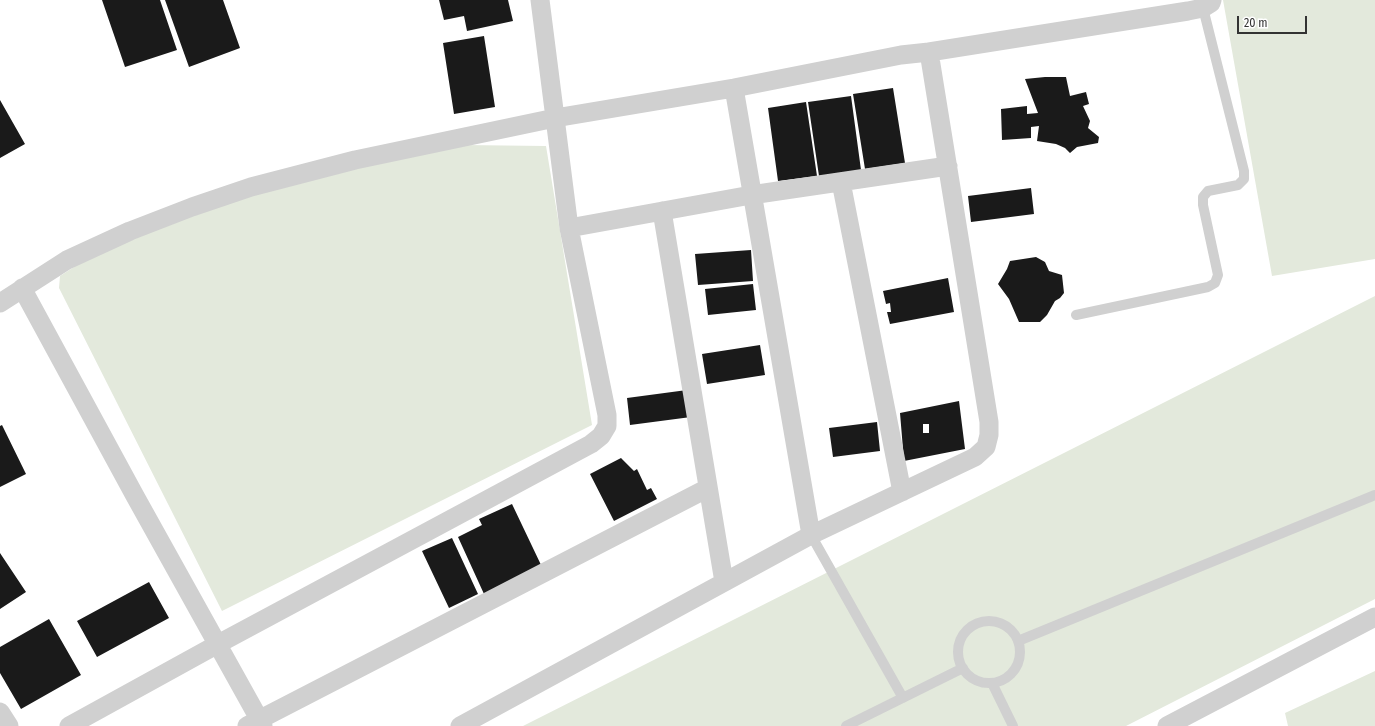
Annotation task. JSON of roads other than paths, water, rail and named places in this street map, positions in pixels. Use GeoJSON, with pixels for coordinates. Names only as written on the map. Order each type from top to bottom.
{"type":"FeatureCollection","features":[{"type":"Feature","properties":{"kind":"street"},"geometry":{"type":"LineString","coordinates":[[69,726],[218,644],[591,444],[601,436],[607,426],[607,415],[570,228],[540,0]]}},
{"type":"Feature","properties":{"kind":"street"},"geometry":{"type":"LineString","coordinates":[[0,303],[67,260],[130,231],[192,207],[251,187],[355,160],[555,118],[734,88],[901,55],[929,52],[1188,11],[1207,4]]}},
{"type":"Feature","properties":{"kind":"street"},"geometry":{"type":"LineString","coordinates":[[460,726],[811,535],[976,457],[986,447],[989,435],[989,422],[929,52]]}},
{"type":"Feature","properties":{"kind":"street"},"geometry":{"type":"LineString","coordinates":[[734,88],[751,195],[811,535]]}},
{"type":"Feature","properties":{"kind":"street"},"geometry":{"type":"LineString","coordinates":[[570,228],[751,195],[948,166]]}},
{"type":"Feature","properties":{"kind":"street"},"geometry":{"type":"LineString","coordinates":[[841,182],[902,492]]}},
{"type":"Feature","properties":{"kind":"street"},"geometry":{"type":"LineString","coordinates":[[662,211],[724,582]]}},
{"type":"Feature","properties":{"kind":"street"},"geometry":{"type":"LineString","coordinates":[[22,288],[135,496],[218,644],[257,724],[708,488]]}},
{"type":"Feature","properties":{"kind":"street"},"geometry":{"type":"LineString","coordinates":[[1167,726],[1375,617]]}},
{"type":"Feature","properties":{"kind":"street"},"geometry":{"type":"LineString","coordinates":[[0,712],[9,726]]}},
{"type":"Feature","properties":{"kind":"lane"},"geometry":{"type":"LineString","coordinates":[[1076,315],[1208,287],[1215,283],[1218,274],[1204,206],[1204,197],[1208,191],[1238,185],[1244,179],[1244,171],[1207,4]]}},
{"type":"Feature","properties":{"kind":"lane"},"geometry":{"type":"LineString","coordinates":[[1018,641],[1375,495]]}},
{"type":"Feature","properties":{"kind":"lane"},"geometry":{"type":"LineString","coordinates":[[811,535],[903,698]]}},
{"type":"Feature","properties":{"kind":"lane"},"geometry":{"type":"LineString","coordinates":[[987,621],[998,622],[1008,627],[1015,635],[1018,641],[1020,655],[1017,665],[1011,674],[1003,680],[992,683],[983,682],[966,673],[963,668],[958,655],[959,646],[962,637],[968,630],[977,624],[987,621]]}},
{"type":"Feature","properties":{"kind":"lane"},"geometry":{"type":"LineString","coordinates":[[846,726],[963,668]]}},
{"type":"Feature","properties":{"kind":"lane"},"geometry":{"type":"LineString","coordinates":[[992,683],[1013,726]]}}]}
